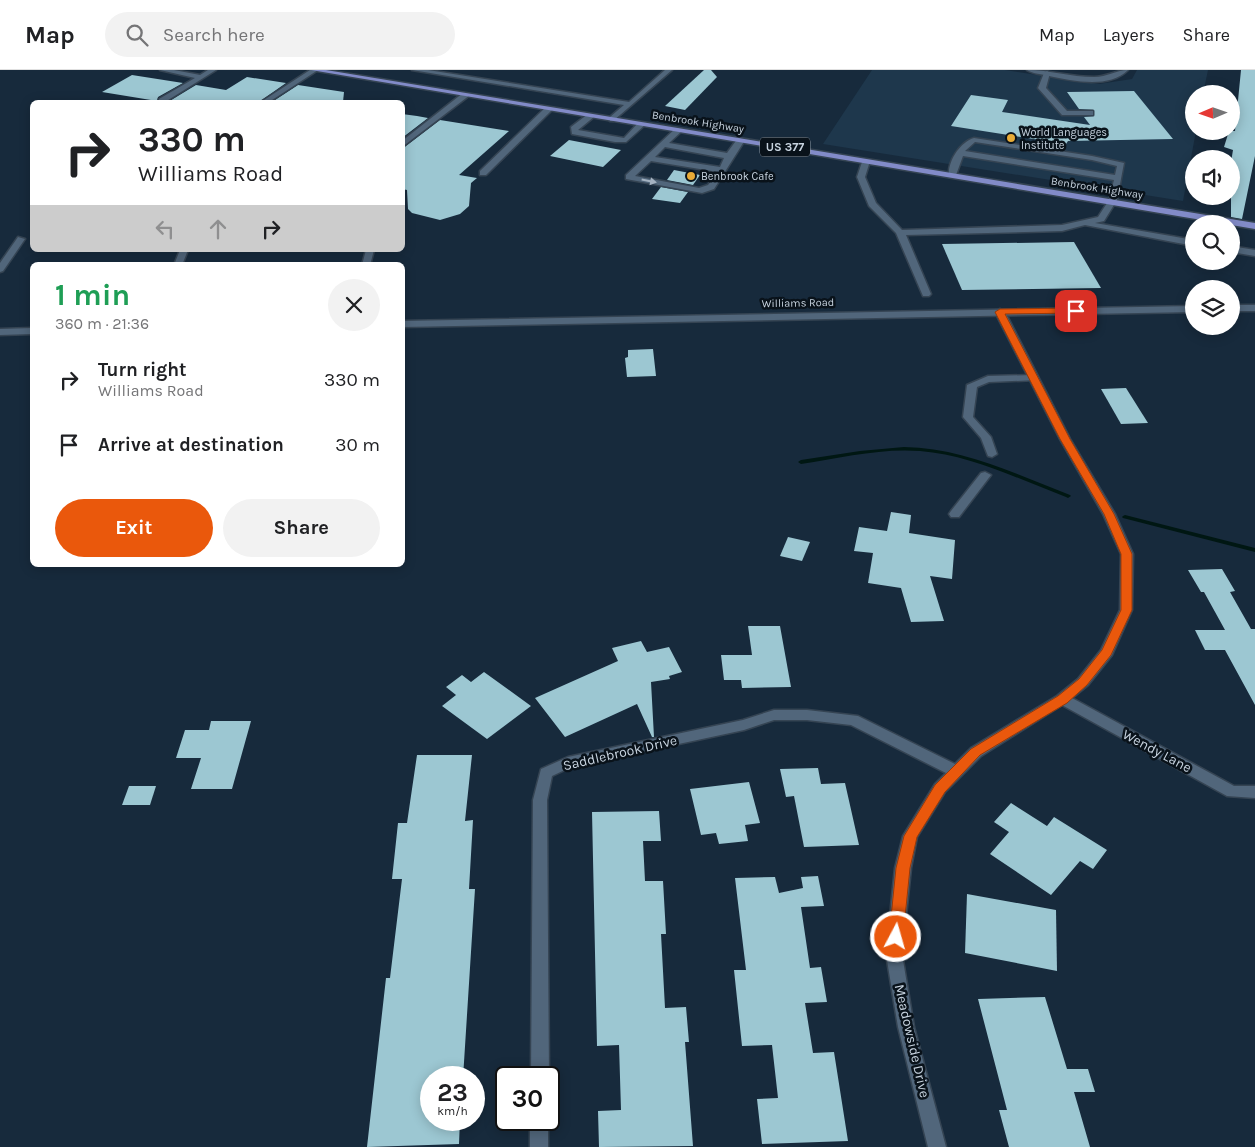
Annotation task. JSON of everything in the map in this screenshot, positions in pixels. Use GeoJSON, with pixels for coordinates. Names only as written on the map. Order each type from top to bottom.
{"type":"FeatureCollection","features":[{"type":"Feature","properties":{"kind":"main road","name":"Benbrook Highway"},"geometry":{"type":"LineString","coordinates":[[314,70],[1255,226]]}},
{"type":"Feature","properties":{"kind":"street"},"geometry":{"type":"LineString","coordinates":[[163,70],[202,77]]}},
{"type":"Feature","properties":{"kind":"street"},"geometry":{"type":"LineString","coordinates":[[164,100],[212,70]]}},
{"type":"Feature","properties":{"kind":"street"},"geometry":{"type":"LineString","coordinates":[[268,100],[314,70]]}},
{"type":"Feature","properties":{"kind":"street"},"geometry":{"type":"LineString","coordinates":[[415,70],[630,104]]}},
{"type":"Feature","properties":{"kind":"street"},"geometry":{"type":"LineString","coordinates":[[613,119],[668,70]]}},
{"type":"Feature","properties":{"kind":"street"},"geometry":{"type":"LineString","coordinates":[[1030,70],[1100,79],[1121,75],[1125,70]]}},
{"type":"Feature","properties":{"kind":"street"},"geometry":{"type":"LineString","coordinates":[[1047,73],[1042,88],[1065,113],[1090,113]]}},
{"type":"Feature","properties":{"kind":"street"},"geometry":{"type":"LineString","coordinates":[[405,143],[466,95]]}},
{"type":"Feature","properties":{"kind":"street"},"geometry":{"type":"LineString","coordinates":[[483,173],[549,109]]}},
{"type":"Feature","properties":{"kind":"street"},"geometry":{"type":"LineString","coordinates":[[591,116],[574,129],[575,132],[615,140],[626,140],[642,124]]}},
{"type":"Feature","properties":{"kind":"street"},"geometry":{"type":"LineString","coordinates":[[680,130],[629,177],[699,191],[711,187],[729,156],[742,140]]}},
{"type":"Feature","properties":{"kind":"street"},"geometry":{"type":"LineString","coordinates":[[900,232],[1062,228],[1086,224],[1101,219],[1112,201],[1121,165],[1115,162],[1042,149],[974,140],[968,141],[952,175]]}},
{"type":"Feature","properties":{"kind":"street"},"geometry":{"type":"LineString","coordinates":[[665,145],[729,156]]}},
{"type":"Feature","properties":{"kind":"street"},"geometry":{"type":"LineString","coordinates":[[961,153],[1118,178]]}},
{"type":"Feature","properties":{"kind":"street"},"geometry":{"type":"LineString","coordinates":[[649,158],[722,170]]}},
{"type":"Feature","properties":{"kind":"street"},"geometry":{"type":"LineString","coordinates":[[866,161],[861,177],[872,204],[900,232],[926,294]]}},
{"type":"Feature","properties":{"kind":"street"},"geometry":{"type":"LineString","coordinates":[[1086,224],[1185,241]]}},
{"type":"Feature","properties":{"kind":"street"},"geometry":{"type":"LineString","coordinates":[[0,270],[21,238]]}},
{"type":"Feature","properties":{"kind":"street"},"geometry":{"type":"LineString","coordinates":[[1240,250],[1255,253]]}},
{"type":"Feature","properties":{"kind":"street"},"geometry":{"type":"LineString","coordinates":[[1240,308],[1255,308]]}},
{"type":"Feature","properties":{"kind":"street","name":"Williams Road"},"geometry":{"type":"LineString","coordinates":[[405,324],[1185,309]]}},
{"type":"Feature","properties":{"kind":"street","name":"Meadowside Drive"},"geometry":{"type":"LineString","coordinates":[[937,1147],[906,1027],[894,954],[903,868],[910,836],[940,788],[976,752],[1062,700],[1083,682],[1107,652],[1126,610],[1127,554],[1109,514],[1065,439],[1000,312]]}},
{"type":"Feature","properties":{"kind":"street"},"geometry":{"type":"LineString","coordinates":[[0,332],[30,331]]}},
{"type":"Feature","properties":{"kind":"street"},"geometry":{"type":"LineString","coordinates":[[992,454],[986,437],[968,418],[972,385],[988,379],[1033,378]]}},
{"type":"Feature","properties":{"kind":"street"},"geometry":{"type":"LineString","coordinates":[[955,514],[969,498],[985,474]]}},
{"type":"Feature","properties":{"kind":"street","name":"Wendy Lane"},"geometry":{"type":"LineString","coordinates":[[1062,700],[1232,792],[1255,792]]}},
{"type":"Feature","properties":{"kind":"street","name":"Saddlebrook Drive"},"geometry":{"type":"LineString","coordinates":[[540,1066],[540,800],[546,773],[568,762],[744,725],[774,715],[807,715],[853,720],[956,771]]}},
{"type":"Feature","properties":{"kind":"street"},"geometry":{"type":"LineString","coordinates":[[539,1131],[539,1147]]}},
{"type":"Feature","properties":{"kind":"shaded area","name":"World Languages Institute"},"geometry":{"type":"Polygon","coordinates":[[[872,70],[1005,70],[1099,84],[1132,79],[1137,70],[1208,70],[1205,85],[1185,85],[1185,140],[1194,140],[1192,150],[1185,150],[1185,190],[1183,201],[823,144],[872,70]]]}},
{"type":"Feature","properties":{"kind":"building"},"geometry":{"type":"Polygon","coordinates":[[[704,70],[711,70],[717,77],[685,110],[665,106],[704,70]]]}},
{"type":"Feature","properties":{"kind":"building"},"geometry":{"type":"Polygon","coordinates":[[[1241,70],[1255,70],[1255,156],[1242,219],[1240,219],[1240,215],[1231,215],[1231,205],[1240,205],[1240,150],[1224,147],[1226,140],[1240,140],[1241,70]]]}},
{"type":"Feature","properties":{"kind":"building"},"geometry":{"type":"Polygon","coordinates":[[[132,75],[183,83],[158,97],[157,100],[102,92],[132,75]]]}},
{"type":"Feature","properties":{"kind":"building"},"geometry":{"type":"Polygon","coordinates":[[[247,77],[286,83],[262,100],[171,100],[196,85],[226,90],[247,77]]]}},
{"type":"Feature","properties":{"kind":"building"},"geometry":{"type":"Polygon","coordinates":[[[298,85],[344,92],[343,100],[275,100],[298,85]]]}},
{"type":"Feature","properties":{"kind":"building"},"geometry":{"type":"Polygon","coordinates":[[[1134,91],[1173,139],[1068,141],[1066,144],[951,126],[971,95],[1008,100],[1002,112],[1090,125],[1084,117],[1094,116],[1094,110],[1079,109],[1067,92],[1134,91]]]}},
{"type":"Feature","properties":{"kind":"building"},"geometry":{"type":"Polygon","coordinates":[[[405,114],[428,118],[405,136],[405,114]]]}},
{"type":"Feature","properties":{"kind":"building"},"geometry":{"type":"Polygon","coordinates":[[[440,120],[509,131],[459,175],[477,178],[471,183],[469,206],[460,214],[440,220],[412,213],[408,209],[407,190],[405,190],[405,147],[440,120]]]}},
{"type":"Feature","properties":{"kind":"building"},"geometry":{"type":"Polygon","coordinates":[[[569,140],[621,150],[603,167],[550,156],[569,140]]]}},
{"type":"Feature","properties":{"kind":"building"},"geometry":{"type":"Polygon","coordinates":[[[674,170],[700,175],[693,185],[667,180],[674,170]]]}},
{"type":"Feature","properties":{"kind":"building"},"geometry":{"type":"Polygon","coordinates":[[[661,187],[688,192],[680,203],[652,199],[661,187]]]}},
{"type":"Feature","properties":{"kind":"building"},"geometry":{"type":"Polygon","coordinates":[[[1074,242],[1101,288],[962,290],[942,244],[1074,242]]]}},
{"type":"Feature","properties":{"kind":"building"},"geometry":{"type":"Polygon","coordinates":[[[653,349],[656,376],[627,377],[625,358],[628,357],[628,350],[653,349]]]}},
{"type":"Feature","properties":{"kind":"building"},"geometry":{"type":"Polygon","coordinates":[[[1126,388],[1148,423],[1121,424],[1101,389],[1126,388]]]}},
{"type":"Feature","properties":{"kind":"building"},"geometry":{"type":"Polygon","coordinates":[[[891,512],[911,515],[909,533],[955,540],[952,579],[930,576],[944,621],[911,622],[901,588],[868,583],[873,553],[854,551],[859,527],[887,531],[891,512]]]}},
{"type":"Feature","properties":{"kind":"building"},"geometry":{"type":"Polygon","coordinates":[[[788,537],[810,542],[802,561],[780,556],[788,537]]]}},
{"type":"Feature","properties":{"kind":"building"},"geometry":{"type":"Polygon","coordinates":[[[1222,569],[1235,591],[1230,592],[1251,629],[1255,629],[1255,705],[1225,650],[1205,650],[1195,630],[1225,630],[1204,592],[1201,592],[1188,570],[1222,569]]]}},
{"type":"Feature","properties":{"kind":"building"},"geometry":{"type":"Polygon","coordinates":[[[748,626],[780,626],[791,687],[742,688],[741,680],[724,680],[721,655],[752,655],[748,626]]]}},
{"type":"Feature","properties":{"kind":"building"},"geometry":{"type":"Polygon","coordinates":[[[641,641],[647,652],[669,647],[682,672],[669,676],[670,679],[651,682],[654,737],[652,737],[637,704],[565,737],[535,698],[618,661],[612,648],[641,641]]]}},
{"type":"Feature","properties":{"kind":"building"},"geometry":{"type":"Polygon","coordinates":[[[484,672],[531,706],[487,739],[442,706],[456,695],[446,687],[462,675],[471,682],[484,672]]]}},
{"type":"Feature","properties":{"kind":"building"},"geometry":{"type":"Polygon","coordinates":[[[211,721],[251,721],[232,789],[191,789],[201,758],[176,758],[185,730],[209,730],[211,721]]]}},
{"type":"Feature","properties":{"kind":"building"},"geometry":{"type":"Polygon","coordinates":[[[417,755],[472,755],[465,821],[473,820],[469,889],[475,889],[464,1066],[420,1066],[420,1131],[460,1131],[459,1144],[367,1147],[386,978],[390,978],[402,879],[392,879],[398,823],[407,823],[417,755]]]}},
{"type":"Feature","properties":{"kind":"building"},"geometry":{"type":"Polygon","coordinates":[[[818,768],[821,784],[845,783],[859,845],[804,847],[794,796],[786,797],[780,769],[818,768]]]}},
{"type":"Feature","properties":{"kind":"building"},"geometry":{"type":"Polygon","coordinates":[[[749,782],[760,823],[745,825],[748,841],[719,844],[716,833],[701,835],[690,789],[749,782]]]}},
{"type":"Feature","properties":{"kind":"building"},"geometry":{"type":"Polygon","coordinates":[[[129,786],[156,786],[150,805],[122,805],[129,786]]]}},
{"type":"Feature","properties":{"kind":"building"},"geometry":{"type":"Polygon","coordinates":[[[1011,803],[1047,826],[1054,817],[1107,850],[1093,869],[1080,861],[1051,895],[990,854],[1009,832],[994,822],[1011,803]]]}},
{"type":"Feature","properties":{"kind":"building"},"geometry":{"type":"Polygon","coordinates":[[[659,811],[661,841],[643,841],[645,881],[663,881],[666,934],[661,934],[665,1008],[686,1007],[689,1042],[685,1042],[693,1146],[599,1147],[598,1111],[621,1110],[619,1045],[597,1046],[592,812],[659,811]]]}},
{"type":"Feature","properties":{"kind":"building"},"geometry":{"type":"Polygon","coordinates":[[[818,876],[824,906],[801,907],[810,968],[821,967],[827,1002],[805,1003],[813,1053],[834,1052],[848,1141],[762,1144],[757,1099],[778,1098],[772,1045],[742,1046],[734,970],[746,970],[735,878],[775,877],[779,893],[803,888],[801,877],[818,876]]]}},
{"type":"Feature","properties":{"kind":"building"},"geometry":{"type":"Polygon","coordinates":[[[967,894],[1056,910],[1057,971],[965,953],[967,894]]]}},
{"type":"Feature","properties":{"kind":"building"},"geometry":{"type":"Polygon","coordinates":[[[1045,997],[1067,1069],[1088,1069],[1095,1092],[1074,1092],[1090,1147],[1009,1147],[999,1110],[1007,1110],[978,999],[1045,997]]]}},
{"type":"Feature","properties":{"kind":"waterway"},"geometry":{"type":"LineString","coordinates":[[801,462],[889,449],[938,451],[995,467],[1068,496]]}},
{"type":"Feature","properties":{"kind":"waterway"},"geometry":{"type":"LineString","coordinates":[[1125,517],[1255,550]]}},
{"type":"Feature","properties":{"kind":"place","name":"World Languages Institute"},"geometry":{"type":"Point","coordinates":[1011,138]}},
{"type":"Feature","properties":{"kind":"place","name":"Benbrook Cafe"},"geometry":{"type":"Point","coordinates":[691,176]}},
{"type":"Feature","properties":{"kind":"route"},"geometry":{"type":"LineString","coordinates":[[896,937],[903,868],[910,836],[940,788],[976,752],[1062,700],[1083,682],[1107,652],[1126,610],[1127,554],[1109,514],[1065,439],[1000,312],[1076,311]]}}]}
